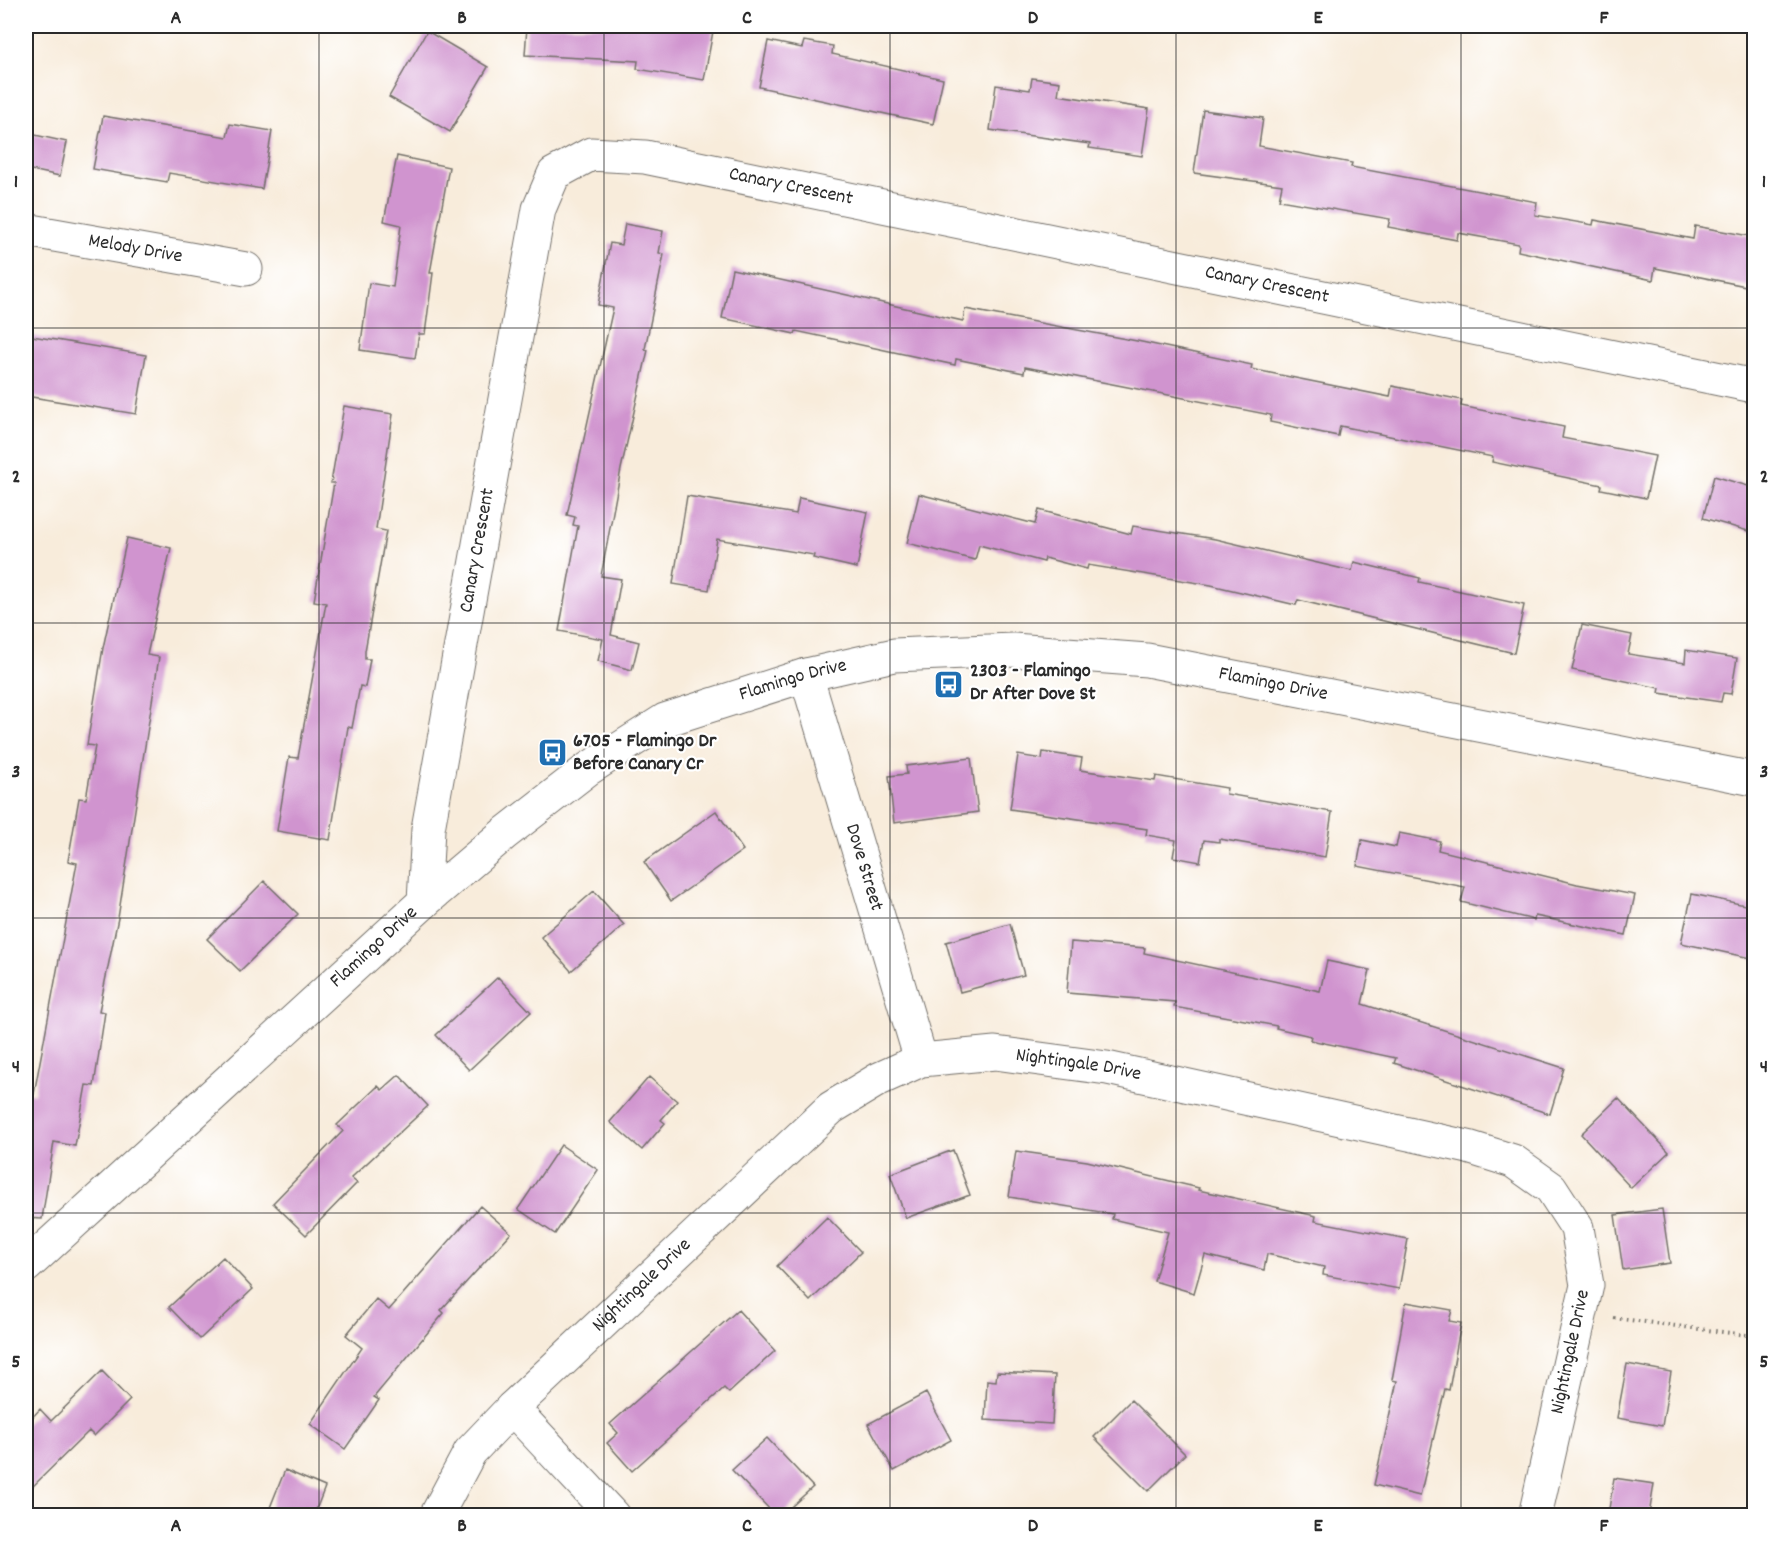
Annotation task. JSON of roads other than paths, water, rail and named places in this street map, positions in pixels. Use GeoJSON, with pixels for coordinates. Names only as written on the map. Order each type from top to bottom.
{"type":"FeatureCollection","features":[{"type":"Feature","properties":{"kind":"street","name":"Canary Crescent"},"geometry":{"type":"LineString","coordinates":[[424,902],[428,829],[539,209],[554,174],[591,154],[645,157],[1755,386]]}},
{"type":"Feature","properties":{"kind":"street","name":"Melody Drive"},"geometry":{"type":"LineString","coordinates":[[26,230],[246,268]]}},
{"type":"Feature","properties":{"kind":"street","name":"Flamingo Drive"},"geometry":{"type":"LineString","coordinates":[[26,1266],[424,902],[504,834],[588,769],[665,720],[806,675],[894,655],[1013,650],[1147,660],[1755,779]]}},
{"type":"Feature","properties":{"kind":"street","name":"Dove Street"},"geometry":{"type":"LineString","coordinates":[[806,675],[921,1060]]}},
{"type":"Feature","properties":{"kind":"street","name":"Nightingale Drive"},"geometry":{"type":"LineString","coordinates":[[436,1515],[438,1507],[470,1452],[512,1408],[831,1107],[879,1079],[921,1060],[995,1053],[1107,1068],[1468,1147],[1513,1161],[1551,1188],[1577,1227],[1587,1285],[1535,1515]]}},
{"type":"Feature","properties":{"kind":"street"},"geometry":{"type":"LineString","coordinates":[[512,1408],[613,1515]]}},
{"type":"Feature","properties":{"kind":"place","name":"2303 - Flamingo Dr After Dove St"},"geometry":{"type":"Point","coordinates":[949,684]}},
{"type":"Feature","properties":{"kind":"place","name":"6705 - Flamingo Dr Before Canary Cr"},"geometry":{"type":"Point","coordinates":[552,753]}}]}
